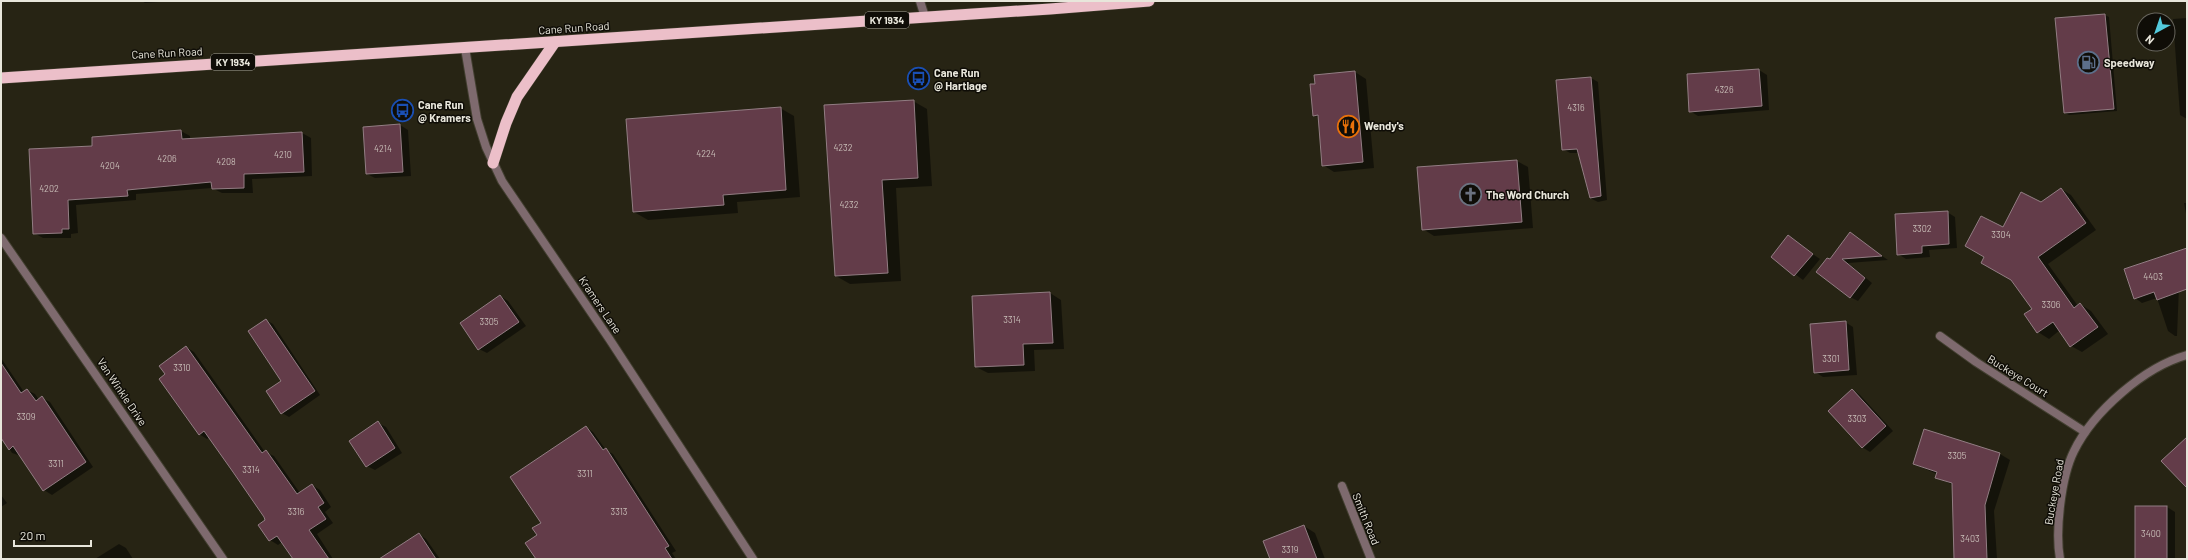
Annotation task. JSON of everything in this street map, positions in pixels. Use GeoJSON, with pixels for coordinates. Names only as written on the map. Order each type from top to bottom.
{"type":"FeatureCollection","features":[{"type":"Feature","properties":{"kind":"highway","name":"Cane Run Road"},"geometry":{"type":"LineString","coordinates":[[1,78],[1149,1]]}},
{"type":"Feature","properties":{"kind":"highway"},"geometry":{"type":"LineString","coordinates":[[493,163],[506,123],[517,98],[555,42]]}},
{"type":"Feature","properties":{"kind":"street"},"geometry":{"type":"LineString","coordinates":[[920,1],[925,17]]}},
{"type":"Feature","properties":{"kind":"street","name":"Kramers Lane"},"geometry":{"type":"LineString","coordinates":[[465,48],[477,119],[493,163],[502,181],[610,340],[753,559]]}},
{"type":"Feature","properties":{"kind":"street","name":"Van Winkle Drive"},"geometry":{"type":"LineString","coordinates":[[1,238],[223,559]]}},
{"type":"Feature","properties":{"kind":"street","name":"Buckeye Court"},"geometry":{"type":"LineString","coordinates":[[1940,336],[1976,362],[2085,432]]}},
{"type":"Feature","properties":{"kind":"street","name":"Buckeye Road"},"geometry":{"type":"LineString","coordinates":[[2060,559],[2058,525],[2068,468],[2073,452],[2085,432],[2134,382],[2155,368],[2187,355]]}},
{"type":"Feature","properties":{"kind":"street","name":"Smith Road"},"geometry":{"type":"LineString","coordinates":[[1342,486],[1371,559]]}},
{"type":"Feature","properties":{"kind":"building"},"geometry":{"type":"Polygon","coordinates":[[[2105,14],[2114,109],[2064,113],[2055,18],[2105,14]]]}},
{"type":"Feature","properties":{"kind":"building"},"geometry":{"type":"Polygon","coordinates":[[[1759,69],[1762,106],[1689,112],[1687,74],[1759,69]]]}},
{"type":"Feature","properties":{"kind":"building"},"geometry":{"type":"Polygon","coordinates":[[[1355,71],[1363,162],[1322,166],[1318,115],[1313,116],[1310,84],[1315,84],[1314,75],[1355,71]]]}},
{"type":"Feature","properties":{"kind":"building"},"geometry":{"type":"Polygon","coordinates":[[[1591,77],[1601,196],[1590,198],[1577,149],[1562,150],[1556,80],[1591,77]]]}},
{"type":"Feature","properties":{"kind":"building"},"geometry":{"type":"Polygon","coordinates":[[[914,100],[918,178],[882,180],[888,273],[835,276],[824,105],[914,100]]]}},
{"type":"Feature","properties":{"kind":"building"},"geometry":{"type":"Polygon","coordinates":[[[781,107],[786,190],[723,195],[724,205],[633,212],[626,119],[781,107]]]}},
{"type":"Feature","properties":{"kind":"building"},"geometry":{"type":"Polygon","coordinates":[[[400,124],[403,172],[366,174],[363,127],[400,124]]]}},
{"type":"Feature","properties":{"kind":"building"},"geometry":{"type":"Polygon","coordinates":[[[181,130],[182,139],[302,132],[304,172],[244,174],[244,188],[212,189],[211,182],[127,190],[128,196],[68,200],[69,229],[62,229],[62,233],[33,234],[29,149],[92,146],[92,137],[181,130]]]}},
{"type":"Feature","properties":{"kind":"building","name":"The Word Church"},"geometry":{"type":"Polygon","coordinates":[[[1517,160],[1522,222],[1422,230],[1417,167],[1517,160]]]}},
{"type":"Feature","properties":{"kind":"building"},"geometry":{"type":"Polygon","coordinates":[[[2061,188],[2086,223],[2038,257],[2074,308],[2080,303],[2098,327],[2070,347],[2053,322],[2037,333],[2024,314],[2032,309],[2011,280],[1981,263],[1984,257],[1965,246],[1981,216],[2003,227],[2021,192],[2041,202],[2061,188]]]}},
{"type":"Feature","properties":{"kind":"building"},"geometry":{"type":"Polygon","coordinates":[[[1948,211],[1949,244],[1922,246],[1922,253],[1897,255],[1895,214],[1948,211]]]}},
{"type":"Feature","properties":{"kind":"building"},"geometry":{"type":"Polygon","coordinates":[[[1850,232],[1882,256],[1842,259],[1865,278],[1850,298],[1816,272],[1827,258],[1830,259],[1850,232]]]}},
{"type":"Feature","properties":{"kind":"building"},"geometry":{"type":"Polygon","coordinates":[[[1788,235],[1813,254],[1794,276],[1771,257],[1788,235]]]}},
{"type":"Feature","properties":{"kind":"building"},"geometry":{"type":"Polygon","coordinates":[[[2187,248],[2187,289],[2157,300],[2154,292],[2134,299],[2124,269],[2187,248]]]}},
{"type":"Feature","properties":{"kind":"building"},"geometry":{"type":"Polygon","coordinates":[[[1050,292],[1053,343],[1023,344],[1024,365],[975,367],[972,296],[1050,292]]]}},
{"type":"Feature","properties":{"kind":"building"},"geometry":{"type":"Polygon","coordinates":[[[500,295],[519,322],[478,350],[460,323],[500,295]]]}},
{"type":"Feature","properties":{"kind":"building"},"geometry":{"type":"Polygon","coordinates":[[[266,319],[315,391],[281,414],[266,391],[281,381],[248,331],[266,319]]]}},
{"type":"Feature","properties":{"kind":"building"},"geometry":{"type":"Polygon","coordinates":[[[1846,321],[1849,370],[1814,373],[1810,324],[1846,321]]]}},
{"type":"Feature","properties":{"kind":"building"},"geometry":{"type":"Polygon","coordinates":[[[186,346],[262,453],[266,450],[297,494],[312,484],[324,503],[318,507],[326,519],[309,530],[329,559],[293,559],[277,536],[269,541],[258,525],[265,520],[264,517],[204,431],[199,435],[159,379],[165,374],[159,366],[186,346]]]}},
{"type":"Feature","properties":{"kind":"building"},"geometry":{"type":"Polygon","coordinates":[[[1,363],[21,393],[27,389],[36,401],[42,396],[86,462],[43,491],[13,446],[9,450],[1,438],[1,363]]]}},
{"type":"Feature","properties":{"kind":"building"},"geometry":{"type":"Polygon","coordinates":[[[1852,389],[1886,426],[1862,448],[1828,411],[1852,389]]]}},
{"type":"Feature","properties":{"kind":"building"},"geometry":{"type":"Polygon","coordinates":[[[378,421],[395,448],[366,467],[349,441],[378,421]]]}},
{"type":"Feature","properties":{"kind":"building"},"geometry":{"type":"Polygon","coordinates":[[[586,426],[603,450],[606,448],[669,546],[665,548],[672,559],[536,559],[525,543],[537,535],[532,528],[541,523],[510,477],[586,426]]]}},
{"type":"Feature","properties":{"kind":"building"},"geometry":{"type":"Polygon","coordinates":[[[1924,429],[2000,453],[1985,505],[1987,559],[1954,559],[1952,483],[1935,478],[1937,472],[1913,464],[1924,429]]]}},
{"type":"Feature","properties":{"kind":"building"},"geometry":{"type":"Polygon","coordinates":[[[2187,437],[2187,488],[2161,461],[2187,437]]]}},
{"type":"Feature","properties":{"kind":"building"},"geometry":{"type":"Polygon","coordinates":[[[2135,506],[2167,506],[2167,559],[2135,559],[2135,506]]]}},
{"type":"Feature","properties":{"kind":"building"},"geometry":{"type":"Polygon","coordinates":[[[1304,525],[1317,559],[1270,559],[1263,541],[1304,525]]]}},
{"type":"Feature","properties":{"kind":"building"},"geometry":{"type":"Polygon","coordinates":[[[419,533],[436,559],[379,559],[419,533]]]}},
{"type":"Feature","properties":{"kind":"place","name":"Speedway"},"geometry":{"type":"Point","coordinates":[2088,63]}},
{"type":"Feature","properties":{"kind":"place","name":"Cane Run @ Hartlage"},"geometry":{"type":"Point","coordinates":[919,79]}},
{"type":"Feature","properties":{"kind":"place","name":"Cane Run @ Kramers"},"geometry":{"type":"Point","coordinates":[403,111]}},
{"type":"Feature","properties":{"kind":"place","name":"Wendy's"},"geometry":{"type":"Point","coordinates":[1349,126]}},
{"type":"Feature","properties":{"kind":"place","name":"The Word Church"},"geometry":{"type":"Point","coordinates":[1470,195]}}]}
